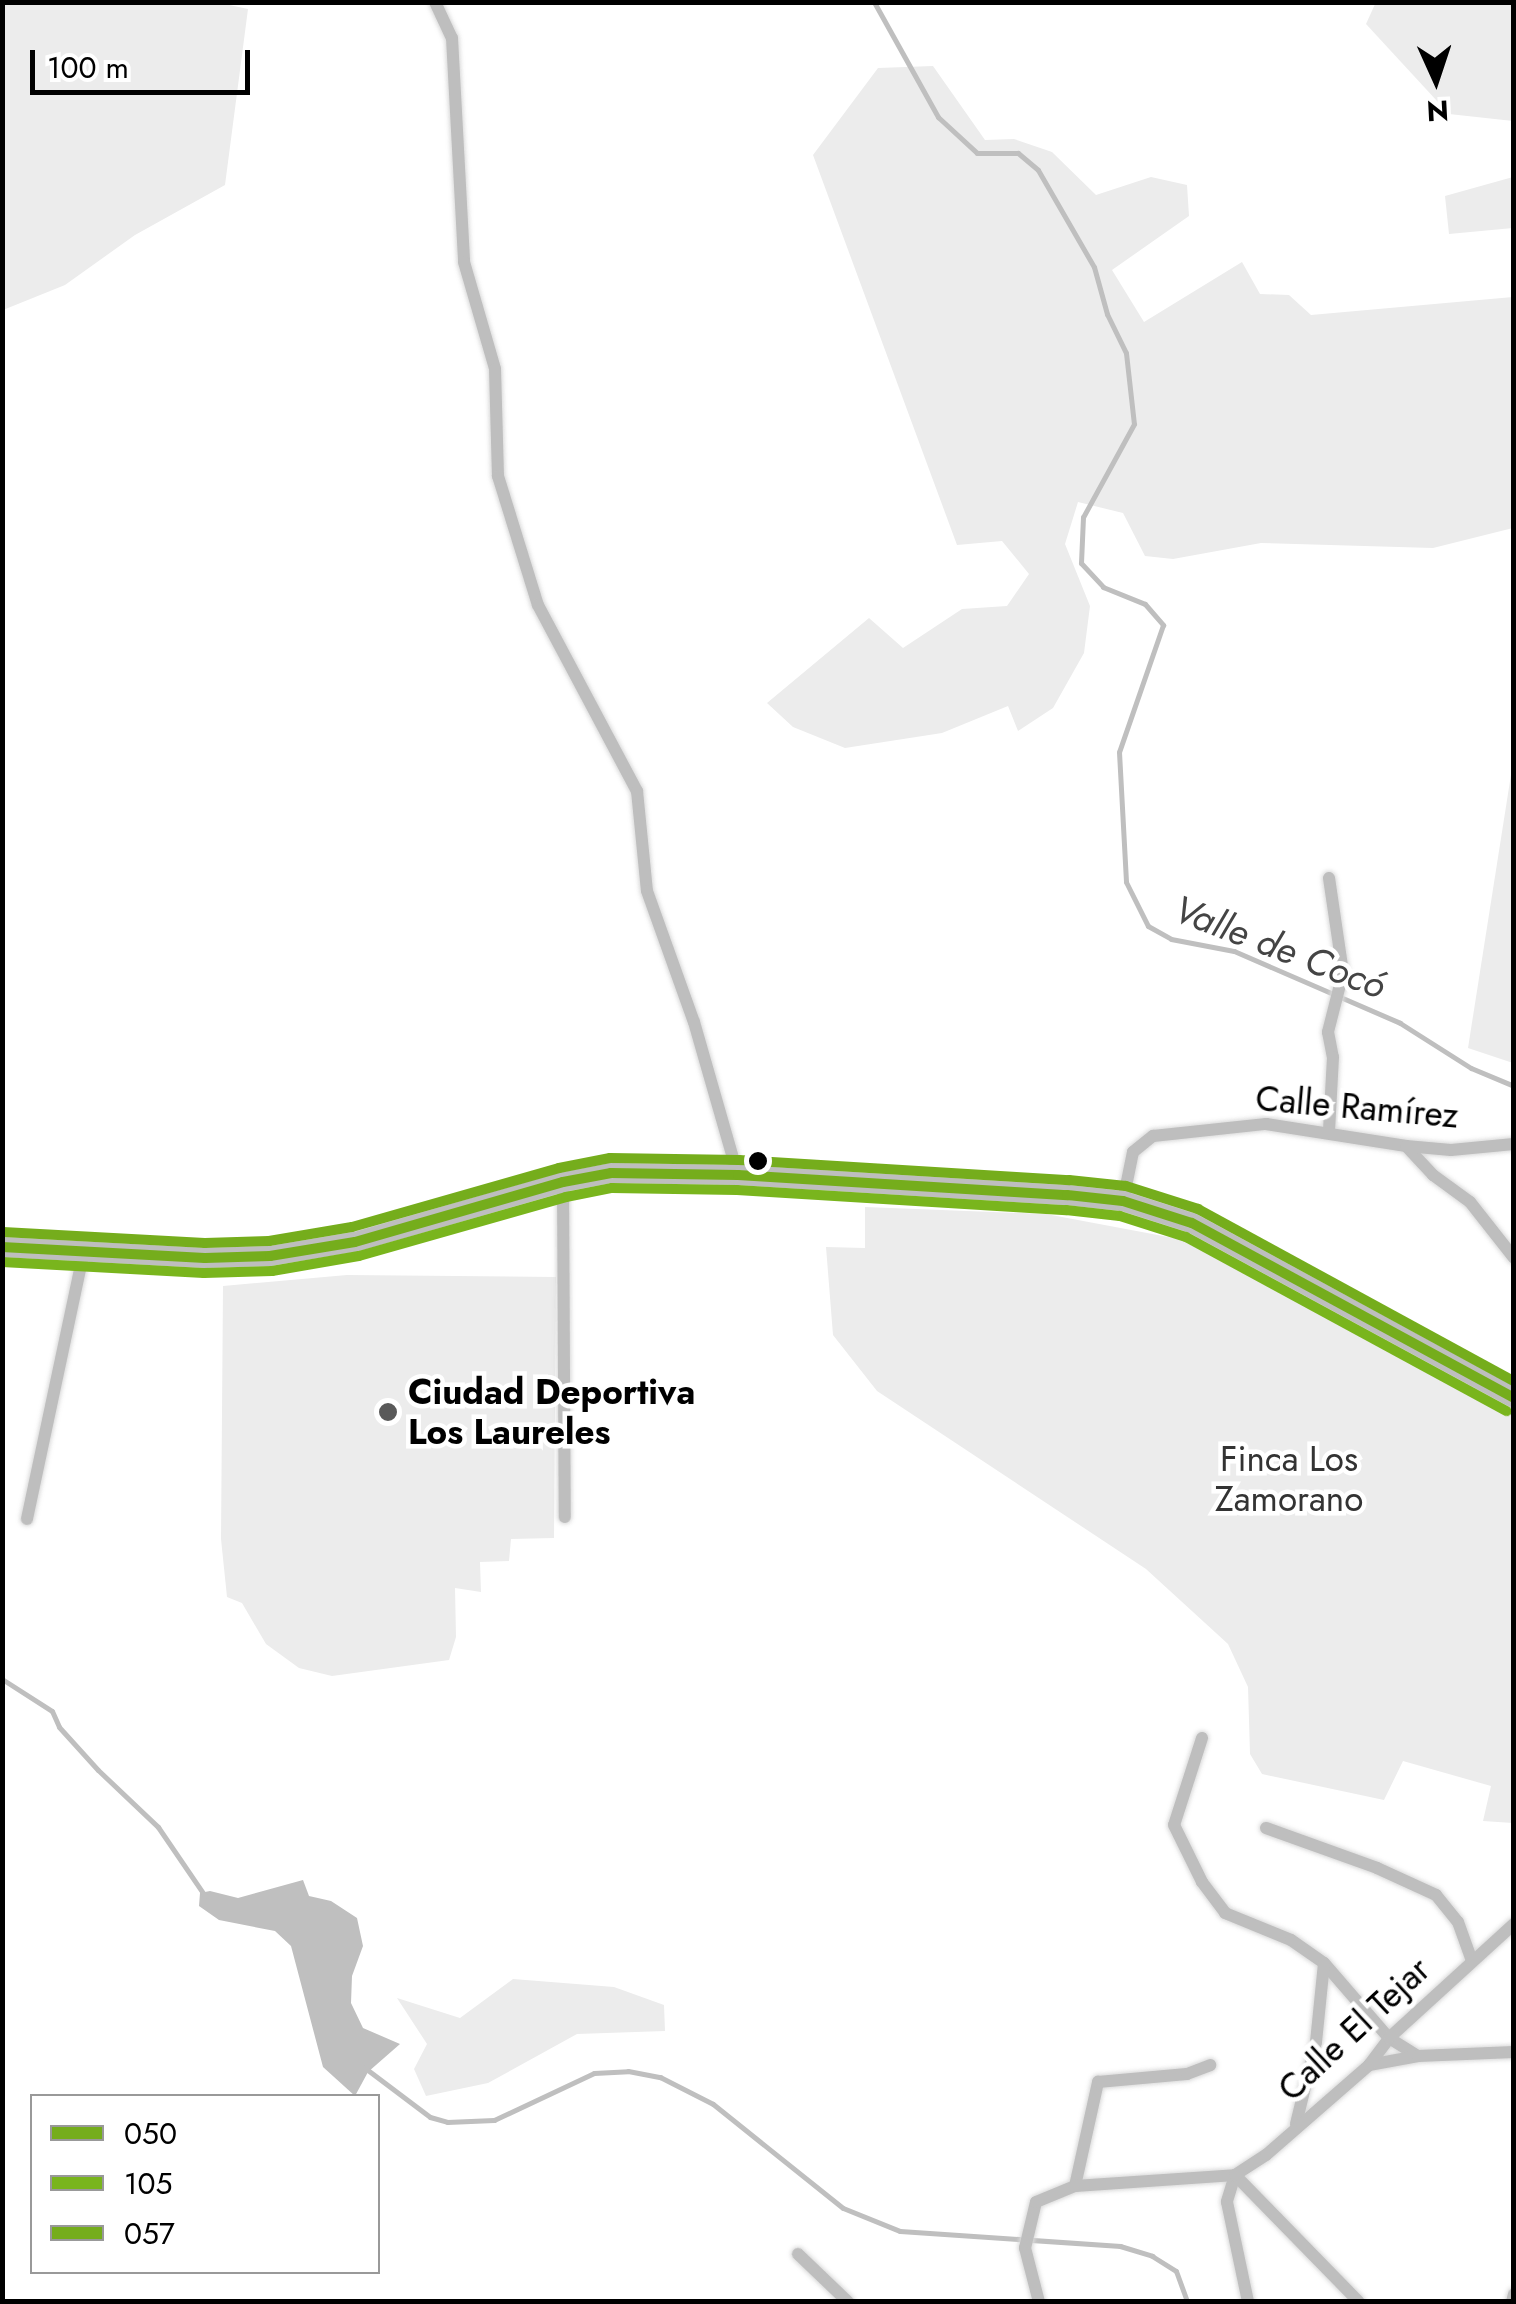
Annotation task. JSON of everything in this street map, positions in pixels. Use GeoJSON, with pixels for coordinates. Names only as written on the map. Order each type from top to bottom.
{"type":"FeatureCollection","features":[{"type":"Feature","properties":{"kind":"main road"},"geometry":{"type":"LineString","coordinates":[[2,1247],[270,1256],[355,1242],[563,1182],[610,1173],[738,1175],[1122,1202],[1192,1223],[1514,1398]]}},
{"type":"Feature","properties":{"kind":"street"},"geometry":{"type":"LineString","coordinates":[[435,2],[452,38],[464,262],[495,368],[498,476],[538,605],[638,791],[647,892],[694,1022],[738,1175]]}},
{"type":"Feature","properties":{"kind":"street"},"geometry":{"type":"LineString","coordinates":[[1328,878],[1343,973],[1328,1032],[1332,1057],[1329,1131]]}},
{"type":"Feature","properties":{"kind":"street","name":"Calle Ramírez"},"geometry":{"type":"LineString","coordinates":[[1122,1202],[1133,1152],[1153,1136],[1266,1124],[1451,1150],[1514,1144]]}},
{"type":"Feature","properties":{"kind":"street"},"geometry":{"type":"LineString","coordinates":[[1406,1146],[1433,1175],[1470,1202],[1514,1258]]}},
{"type":"Feature","properties":{"kind":"street"},"geometry":{"type":"LineString","coordinates":[[563,1182],[565,1517]]}},
{"type":"Feature","properties":{"kind":"street"},"geometry":{"type":"LineString","coordinates":[[26,1519],[84,1251]]}},
{"type":"Feature","properties":{"kind":"street"},"geometry":{"type":"LineString","coordinates":[[1202,1738],[1174,1824],[1202,1882],[1225,1913],[1292,1940],[1324,1962],[1389,2038],[1418,2056]]}},
{"type":"Feature","properties":{"kind":"street"},"geometry":{"type":"LineString","coordinates":[[1266,1828],[1377,1868],[1436,1895],[1458,1922],[1472,1961]]}},
{"type":"Feature","properties":{"kind":"street","name":"Calle El Tejar"},"geometry":{"type":"LineString","coordinates":[[1234,2176],[1266,2155],[1296,2124],[1369,2064],[1389,2038],[1514,1924]]}},
{"type":"Feature","properties":{"kind":"street"},"geometry":{"type":"LineString","coordinates":[[1296,2124],[1316,2042],[1324,1962]]}},
{"type":"Feature","properties":{"kind":"street"},"geometry":{"type":"LineString","coordinates":[[1369,2064],[1418,2056],[1514,2052]]}},
{"type":"Feature","properties":{"kind":"street"},"geometry":{"type":"LineString","coordinates":[[1075,2186],[1098,2082],[1188,2074],[1210,2065]]}},
{"type":"Feature","properties":{"kind":"street"},"geometry":{"type":"LineString","coordinates":[[1234,2176],[1227,2202],[1248,2302]]}},
{"type":"Feature","properties":{"kind":"street"},"geometry":{"type":"LineString","coordinates":[[1039,2302],[1025,2248],[1036,2202],[1075,2186],[1234,2176],[1359,2302]]}},
{"type":"Feature","properties":{"kind":"street"},"geometry":{"type":"LineString","coordinates":[[798,2254],[848,2302]]}},
{"type":"Feature","properties":{"kind":"street"},"geometry":{"type":"LineString","coordinates":[[1512,2302],[1514,2294]]}},
{"type":"Feature","properties":{"kind":"green space"},"geometry":{"type":"Polygon","coordinates":[[[1376,2],[1513,3],[1513,121],[1449,114],[1366,24],[1376,2]]]}},
{"type":"Feature","properties":{"kind":"green space"},"geometry":{"type":"Polygon","coordinates":[[[3,3],[220,3],[248,9],[225,185],[135,235],[65,285],[3,310],[3,3]]]}},
{"type":"Feature","properties":{"kind":"green space"},"geometry":{"type":"Polygon","coordinates":[[[933,66],[985,140],[1014,139],[1052,152],[1096,195],[1151,177],[1187,185],[1189,216],[1112,270],[1144,322],[1242,262],[1260,294],[1289,295],[1311,315],[1513,297],[1513,528],[1433,548],[1261,543],[1173,559],[1145,556],[1123,513],[1078,502],[1065,544],[1090,606],[1084,653],[1053,708],[1018,731],[1008,706],[942,733],[845,748],[793,727],[767,703],[869,618],[903,648],[962,609],[1007,606],[1029,574],[1002,541],[957,545],[813,155],[878,68],[933,66]]]}},
{"type":"Feature","properties":{"kind":"green space"},"geometry":{"type":"Polygon","coordinates":[[[1513,177],[1513,228],[1449,234],[1445,196],[1513,177]]]}},
{"type":"Feature","properties":{"kind":"green space"},"geometry":{"type":"Polygon","coordinates":[[[1513,762],[1513,1063],[1468,1048],[1513,762]]]}},
{"type":"Feature","properties":{"kind":"green space","name":"Finca Los Zamorano"},"geometry":{"type":"Polygon","coordinates":[[[865,1207],[1046,1214],[1179,1239],[1413,1359],[1442,1369],[1513,1414],[1513,1823],[1483,1821],[1491,1786],[1403,1761],[1384,1800],[1262,1774],[1250,1754],[1248,1687],[1228,1644],[1146,1569],[877,1391],[833,1335],[826,1247],[865,1248],[865,1207]]]}},
{"type":"Feature","properties":{"kind":"green space","name":"Ciudad Deportiva Los Laureles"},"geometry":{"type":"Polygon","coordinates":[[[347,1275],[556,1277],[554,1538],[511,1539],[509,1561],[480,1562],[481,1592],[455,1588],[456,1637],[449,1660],[332,1676],[299,1668],[266,1644],[242,1603],[227,1597],[221,1539],[223,1286],[347,1275]]]}},
{"type":"Feature","properties":{"kind":"green space"},"geometry":{"type":"Polygon","coordinates":[[[513,1979],[614,1987],[664,2005],[665,2031],[577,2034],[488,2083],[426,2096],[414,2069],[427,2044],[397,1998],[460,2018],[513,1979]]]}},
{"type":"Feature","properties":{"kind":"shaded area"},"geometry":{"type":"Polygon","coordinates":[[[303,1880],[309,1896],[331,1901],[357,1918],[363,1946],[352,1976],[351,2003],[363,2028],[400,2044],[368,2072],[356,2094],[323,2067],[291,1946],[275,1931],[219,1920],[199,1906],[200,1893],[210,1891],[238,1898],[303,1880]]]}},
{"type":"Feature","properties":{"kind":"waterway","name":"Valle de Cocó"},"geometry":{"type":"LineString","coordinates":[[874,2],[938,117],[977,153],[1018,153],[1038,170],[1094,267],[1107,314],[1126,353],[1134,424],[1083,517],[1081,563],[1103,587],[1145,604],[1163,625],[1119,752],[1126,882],[1148,926],[1171,939],[1234,951],[1400,1023],[1471,1068],[1514,1086]]}},
{"type":"Feature","properties":{"kind":"waterway"},"geometry":{"type":"LineString","coordinates":[[2,1679],[52,1711],[59,1727],[98,1770],[158,1827],[205,1896]]}},
{"type":"Feature","properties":{"kind":"waterway"},"geometry":{"type":"LineString","coordinates":[[365,2068],[430,2117],[447,2122],[494,2120],[594,2073],[628,2071],[660,2077],[713,2104],[843,2208],[900,2231],[1120,2246],[1152,2256],[1176,2271],[1187,2302]]}},
{"type":"Feature","properties":{"kind":"transit line","name":"057"},"geometry":{"type":"LineString","coordinates":[[3,1232],[205,1243],[269,1241],[352,1227],[559,1168],[610,1158],[739,1160],[1069,1180],[1126,1186],[1198,1209],[1514,1381]]}},
{"type":"Feature","properties":{"kind":"transit line","name":"050"},"geometry":{"type":"LineString","coordinates":[[2,1247],[205,1258],[270,1256],[355,1242],[563,1182],[611,1173],[738,1175],[1067,1195],[1123,1201],[1192,1223],[1514,1398]]}},
{"type":"Feature","properties":{"kind":"transit line","name":"105"},"geometry":{"type":"LineString","coordinates":[[2,1262],[204,1273],[272,1271],[359,1256],[566,1197],[612,1188],[737,1190],[1066,1210],[1120,1216],[1186,1237],[1507,1411]]}},
{"type":"Feature","properties":{"kind":"place","name":"Ciudad Deportiva Los Laureles"},"geometry":{"type":"Point","coordinates":[388,1412]}}]}
